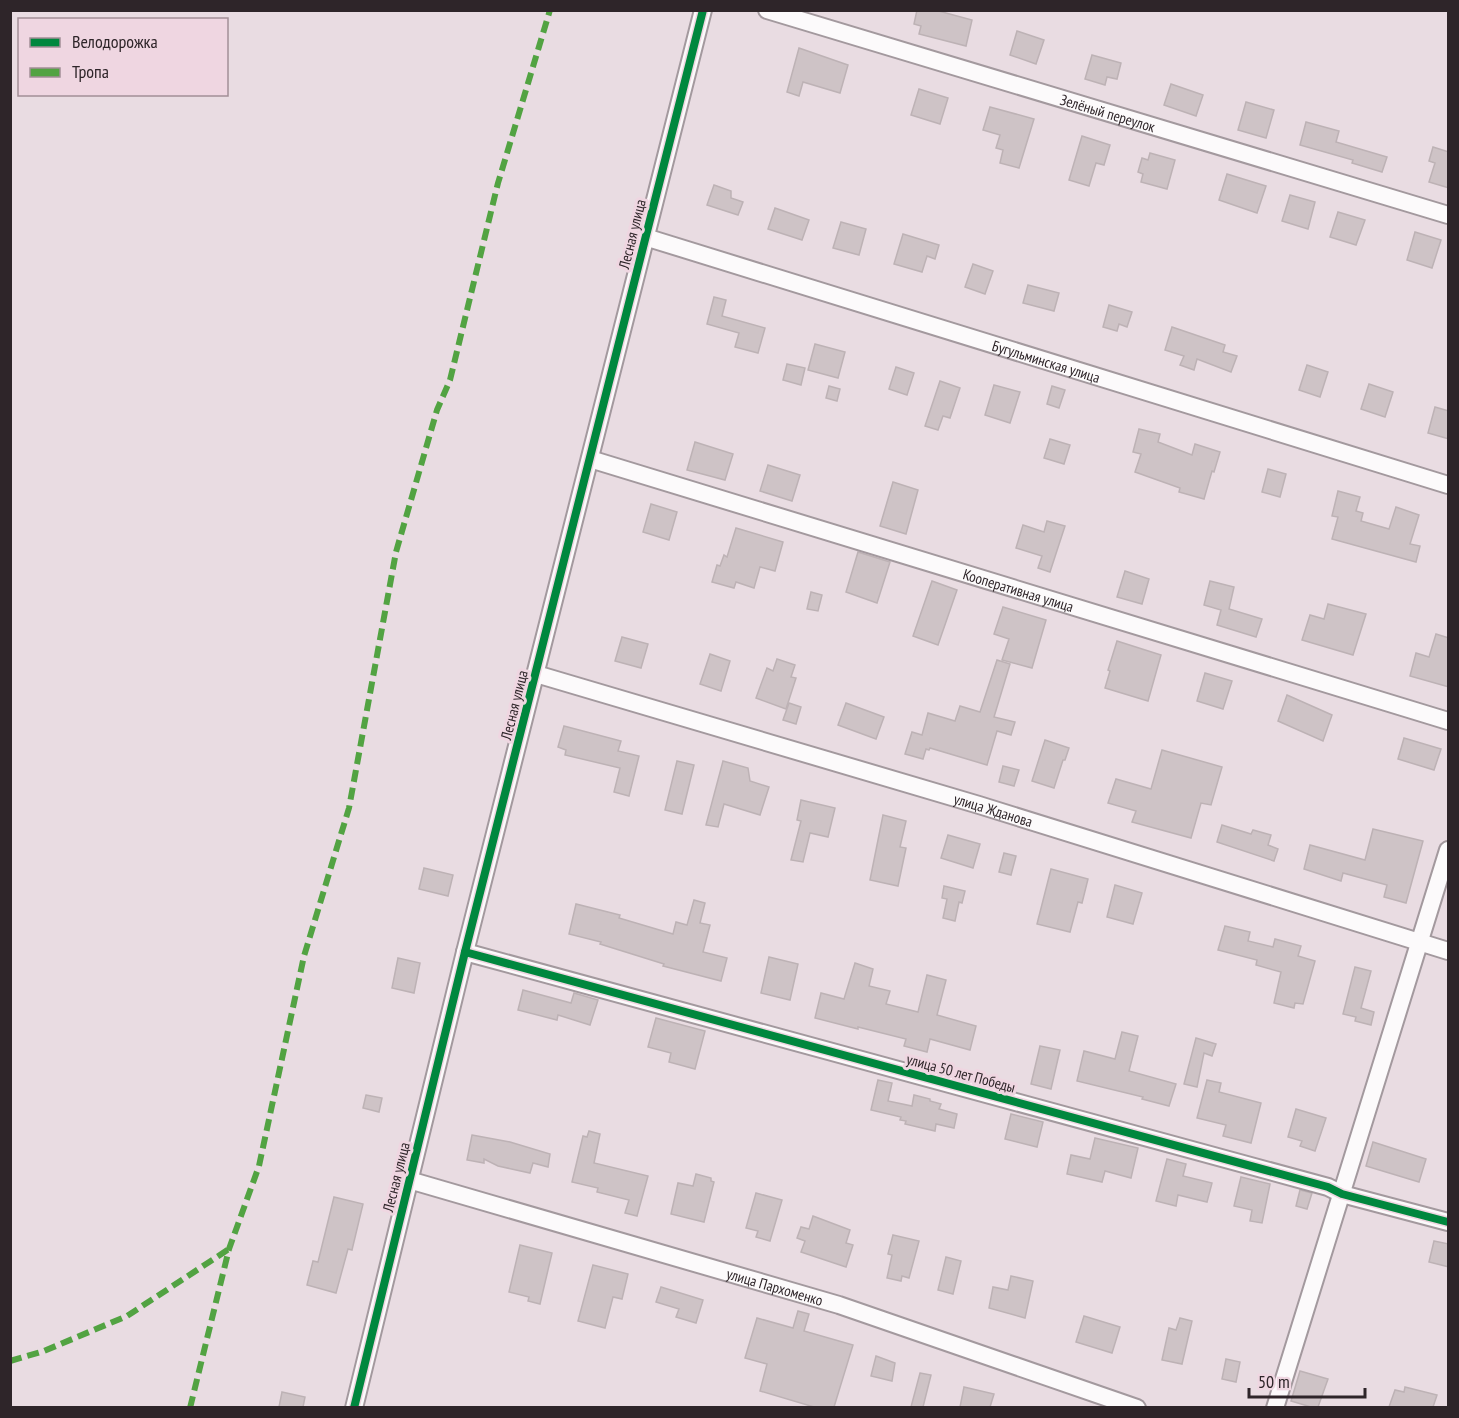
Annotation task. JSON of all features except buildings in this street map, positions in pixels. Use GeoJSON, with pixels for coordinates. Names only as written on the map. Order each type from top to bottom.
{"type":"FeatureCollection","features":[{"type":"Feature","properties":{"kind":"street","name":"Лесная улица"},"geometry":{"type":"LineString","coordinates":[[354,1407],[465,952],[703,10]]}},
{"type":"Feature","properties":{"kind":"street","name":"Зелёный переулок"},"geometry":{"type":"LineString","coordinates":[[767,10],[1449,215]]}},
{"type":"Feature","properties":{"kind":"street","name":"Бугульминская улица"},"geometry":{"type":"LineString","coordinates":[[645,237],[1449,485]]}},
{"type":"Feature","properties":{"kind":"street","name":"Кооперативная улица"},"geometry":{"type":"LineString","coordinates":[[590,459],[1449,721]]}},
{"type":"Feature","properties":{"kind":"street","name":"улица Жданова"},"geometry":{"type":"LineString","coordinates":[[536,674],[979,805],[1449,951]]}},
{"type":"Feature","properties":{"kind":"street"},"geometry":{"type":"LineString","coordinates":[[1275,1407],[1449,850]]}},
{"type":"Feature","properties":{"kind":"street","name":"улица 50 лет Победы"},"geometry":{"type":"LineString","coordinates":[[465,952],[1328,1186],[1342,1194],[1449,1222]]}},
{"type":"Feature","properties":{"kind":"street","name":"улица Пархоменко"},"geometry":{"type":"LineString","coordinates":[[409,1180],[839,1305],[1137,1407]]}},
{"type":"Feature","properties":{"kind":"marked path"},"geometry":{"type":"LineString","coordinates":[[190,1408],[229,1249],[259,1166],[304,956],[349,808],[396,552],[437,410],[450,380],[498,183],[550,10]]}},
{"type":"Feature","properties":{"kind":"marked path"},"geometry":{"type":"LineString","coordinates":[[10,1361],[44,1351],[127,1316],[229,1249]]}},
{"type":"Feature","properties":{"kind":"cycle path"},"geometry":{"type":"LineString","coordinates":[[354,1408],[465,952],[703,10]]}},
{"type":"Feature","properties":{"kind":"cycle path"},"geometry":{"type":"LineString","coordinates":[[465,952],[1328,1187],[1342,1194],[1448,1222]]}}]}
